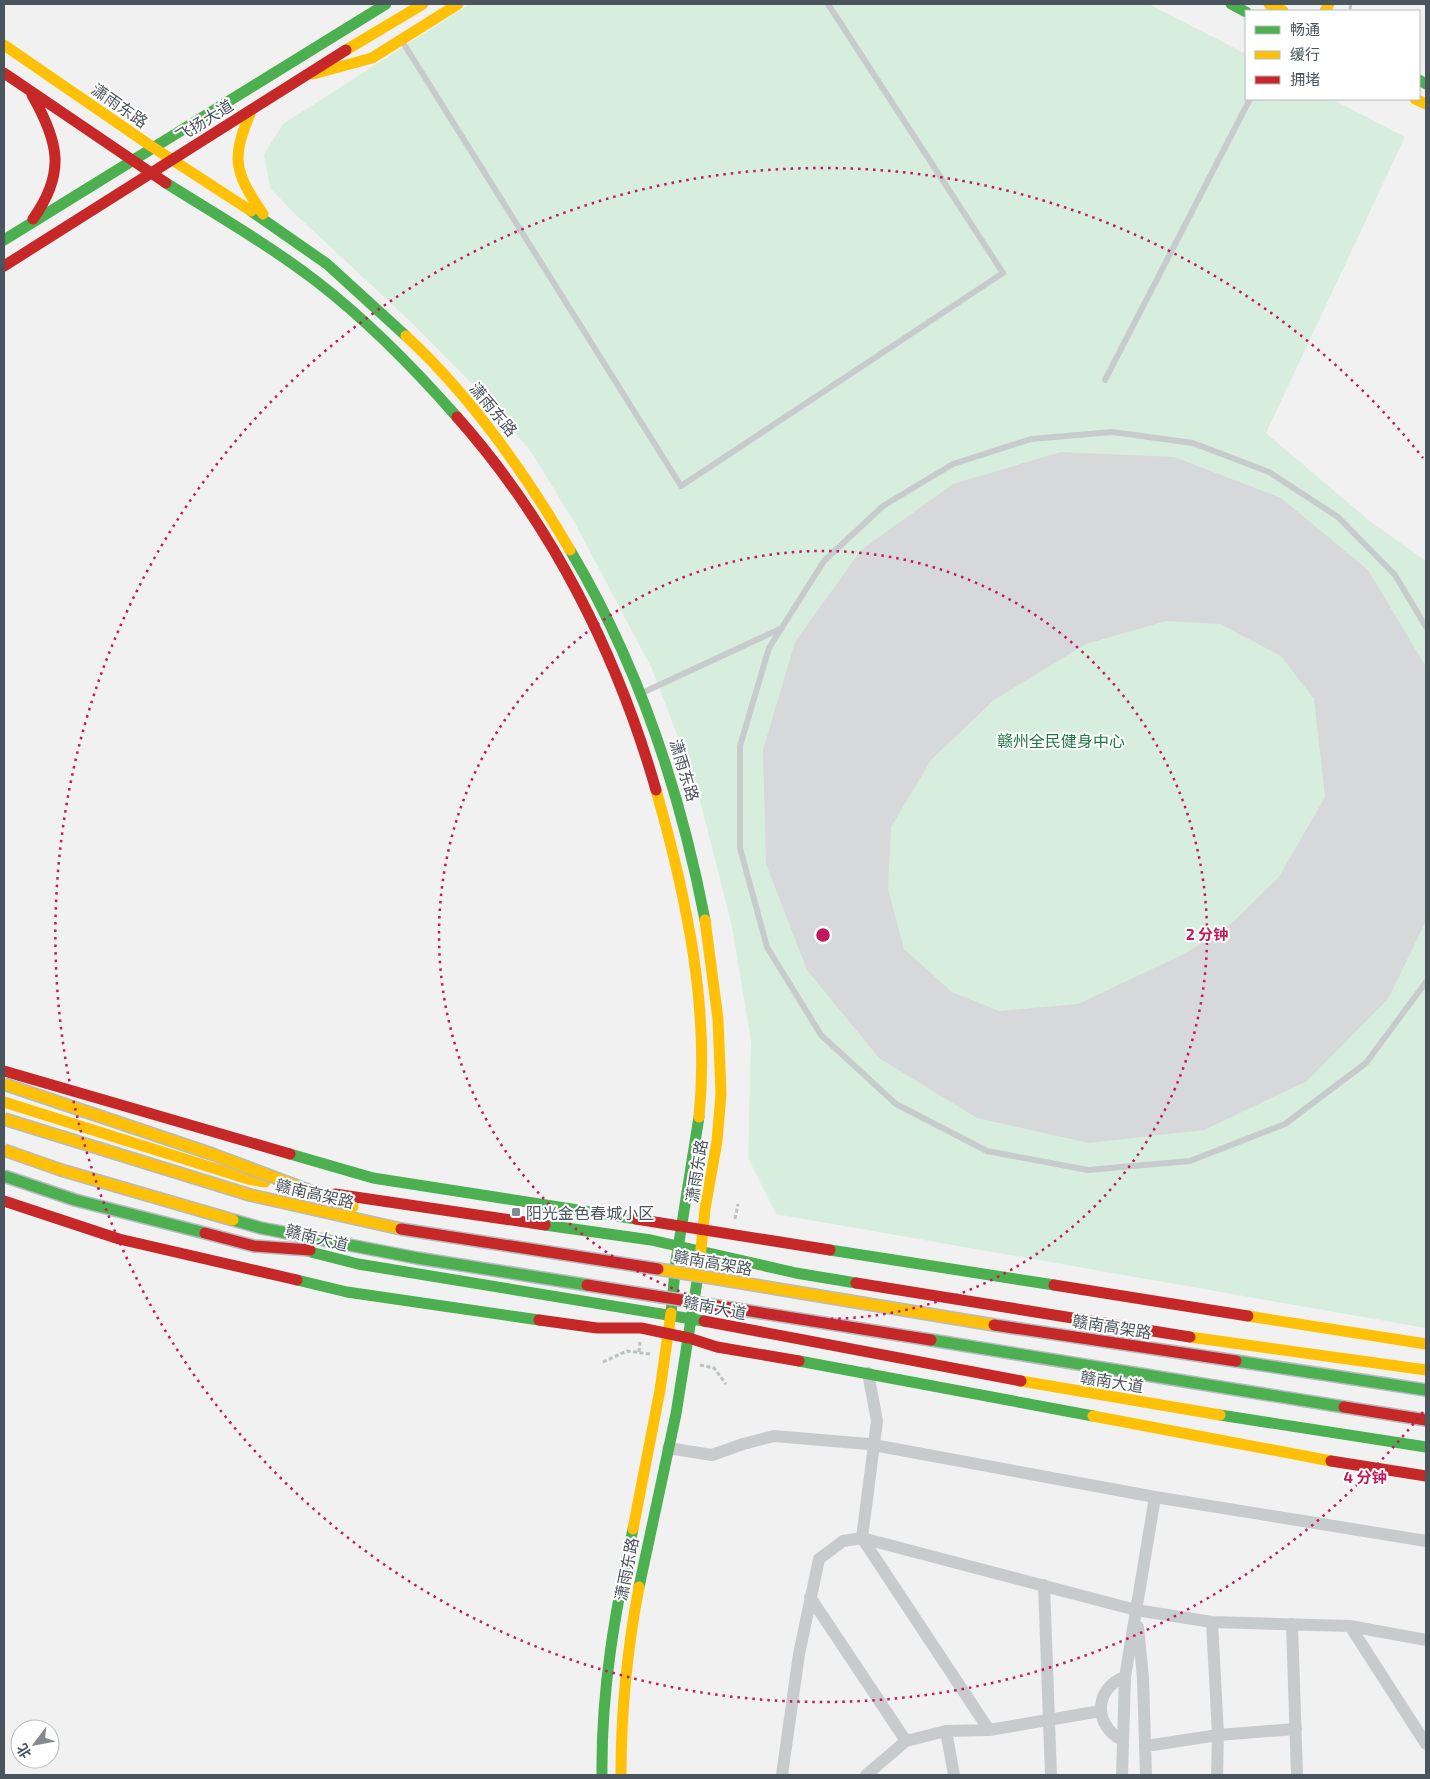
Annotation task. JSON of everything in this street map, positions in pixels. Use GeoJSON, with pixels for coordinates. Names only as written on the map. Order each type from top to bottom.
{"type":"FeatureCollection","features":[{"type":"Feature","properties":{"kind":"main road","name":"飞扬大道"},"geometry":{"type":"LineString","coordinates":[[4,240],[386,4]]}},
{"type":"Feature","properties":{"kind":"main road","name":"飞扬大道"},"geometry":{"type":"LineString","coordinates":[[4,266],[303,76],[423,4]]}},
{"type":"Feature","properties":{"kind":"main road"},"geometry":{"type":"LineString","coordinates":[[303,76],[372,58],[458,4]]}},
{"type":"Feature","properties":{"kind":"main road"},"geometry":{"type":"LineString","coordinates":[[1230,4],[1245,12]]}},
{"type":"Feature","properties":{"kind":"main road"},"geometry":{"type":"LineString","coordinates":[[1269,4],[1281,10]]}},
{"type":"Feature","properties":{"kind":"main road","name":"潇雨东路"},"geometry":{"type":"LineString","coordinates":[[4,44],[153,148],[266,219],[354,287],[424,353],[493,430],[538,495],[578,560],[615,630],[668,762],[704,903],[718,1008],[720,1061],[718,1137],[689,1338],[644,1560],[627,1659],[620,1753],[621,1775]]}},
{"type":"Feature","properties":{"kind":"main road","name":"潇雨东路"},"geometry":{"type":"LineString","coordinates":[[4,73],[151,174],[254,237],[336,297],[408,364],[477,440],[522,502],[563,564],[598,634],[627,700],[651,770],[675,857],[694,959],[701,1062],[698,1136],[683,1228],[678,1247],[669,1334],[651,1443],[613,1624],[604,1700],[602,1775]]}},
{"type":"Feature","properties":{"kind":"main road"},"geometry":{"type":"LineString","coordinates":[[29,224],[46,203],[54,183],[58,157],[43,112],[30,90]]}},
{"type":"Feature","properties":{"kind":"main road"},"geometry":{"type":"LineString","coordinates":[[252,110],[240,136],[235,157],[244,183],[266,219]]}},
{"type":"Feature","properties":{"kind":"main road"},"geometry":{"type":"LineString","coordinates":[[4,1071],[373,1178],[1426,1344]]}},
{"type":"Feature","properties":{"kind":"main road"},"geometry":{"type":"LineString","coordinates":[[4,1084],[212,1154],[420,1231]]}},
{"type":"Feature","properties":{"kind":"main road"},"geometry":{"type":"LineString","coordinates":[[4,1102],[248,1179],[362,1199],[651,1240],[678,1247],[702,1250],[796,1273],[1099,1324],[1426,1370]]}},
{"type":"Feature","properties":{"kind":"main road","name":"赣南高架路"},"geometry":{"type":"LineString","coordinates":[[4,1119],[250,1195],[389,1227],[543,1250],[925,1314],[1426,1390]]}},
{"type":"Feature","properties":{"kind":"main road"},"geometry":{"type":"LineString","coordinates":[[4,1150],[61,1170],[261,1228],[417,1258],[1426,1420]]}},
{"type":"Feature","properties":{"kind":"main road","name":"赣南大道"},"geometry":{"type":"LineString","coordinates":[[4,1168],[126,1207],[358,1264],[671,1315],[1104,1397],[1426,1447]]}},
{"type":"Feature","properties":{"kind":"main road"},"geometry":{"type":"LineString","coordinates":[[4,1176],[75,1200],[254,1246],[417,1258]]}},
{"type":"Feature","properties":{"kind":"main road"},"geometry":{"type":"LineString","coordinates":[[4,1201],[119,1239],[347,1292],[597,1328],[641,1328],[689,1338],[717,1347],[1303,1456],[1426,1476]]}},
{"type":"Feature","properties":{"kind":"street"},"geometry":{"type":"LineString","coordinates":[[868,1374],[877,1421],[876,1445],[862,1538],[989,1730]]}},
{"type":"Feature","properties":{"kind":"street"},"geometry":{"type":"LineString","coordinates":[[668,1448],[712,1456],[743,1444],[774,1436],[876,1445],[1155,1496],[1426,1541]]}},
{"type":"Feature","properties":{"kind":"street"},"geometry":{"type":"LineString","coordinates":[[1122,1775],[1126,1678],[1155,1496]]}},
{"type":"Feature","properties":{"kind":"street"},"geometry":{"type":"LineString","coordinates":[[782,1775],[799,1654],[810,1597],[820,1559],[843,1541],[862,1538],[1136,1610],[1212,1622],[1350,1626],[1426,1640]]}},
{"type":"Feature","properties":{"kind":"street"},"geometry":{"type":"LineString","coordinates":[[1044,1585],[1047,1719],[1051,1775]]}},
{"type":"Feature","properties":{"kind":"street"},"geometry":{"type":"LineString","coordinates":[[810,1597],[906,1741]]}},
{"type":"Feature","properties":{"kind":"street"},"geometry":{"type":"LineString","coordinates":[[1136,1610],[1143,1678],[1146,1775]]}},
{"type":"Feature","properties":{"kind":"street"},"geometry":{"type":"LineString","coordinates":[[1212,1622],[1218,1735],[1218,1775]]}},
{"type":"Feature","properties":{"kind":"street"},"geometry":{"type":"LineString","coordinates":[[1292,1624],[1297,1775]]}},
{"type":"Feature","properties":{"kind":"street"},"geometry":{"type":"LineString","coordinates":[[1350,1626],[1426,1744]]}},
{"type":"Feature","properties":{"kind":"street"},"geometry":{"type":"LineString","coordinates":[[1122,1740],[1110,1732],[1102,1719],[1100,1711],[1107,1690],[1112,1684],[1126,1678]]}},
{"type":"Feature","properties":{"kind":"street"},"geometry":{"type":"LineString","coordinates":[[866,1775],[906,1741],[946,1731],[989,1730],[1100,1711]]}},
{"type":"Feature","properties":{"kind":"street"},"geometry":{"type":"LineString","coordinates":[[1146,1746],[1218,1735],[1296,1729]]}},
{"type":"Feature","properties":{"kind":"street"},"geometry":{"type":"LineString","coordinates":[[946,1731],[954,1775]]}},
{"type":"Feature","properties":{"kind":"lane"},"geometry":{"type":"LineString","coordinates":[[401,40],[681,486],[1003,273],[828,4]]}},
{"type":"Feature","properties":{"kind":"lane"},"geometry":{"type":"LineString","coordinates":[[1105,380],[1249,100]]}},
{"type":"Feature","properties":{"kind":"lane"},"geometry":{"type":"LineString","coordinates":[[1426,627],[1395,575],[1338,517],[1269,472],[1193,443],[1112,432],[1031,439],[953,464],[883,506],[824,561],[769,648],[740,746],[740,848],[767,947],[806,1011],[821,1035],[896,1104],[987,1151],[1088,1170],[1190,1161],[1285,1124],[1366,1062],[1426,982]]}},
{"type":"Feature","properties":{"kind":"lane"},"geometry":{"type":"LineString","coordinates":[[641,694],[782,628]]}},
{"type":"Feature","properties":{"kind":"path"},"geometry":{"type":"LineString","coordinates":[[1350,4],[1350,9]]}},
{"type":"Feature","properties":{"kind":"path"},"geometry":{"type":"LineString","coordinates":[[603,1362],[627,1351],[639,1352]]}},
{"type":"Feature","properties":{"kind":"path"},"geometry":{"type":"LineString","coordinates":[[714,1368],[726,1384]]}},
{"type":"Feature","properties":{"kind":"green space","name":"赣州全民健身中心"},"geometry":{"type":"Polygon","coordinates":[[[470,4],[1149,4],[1245,53],[1245,100],[1334,100],[1405,137],[1266,433],[1371,522],[1426,561],[1426,1328],[776,1214],[748,1158],[751,1040],[732,926],[696,785],[652,669],[576,525],[532,453],[483,395],[413,324],[293,212],[270,188],[264,154],[283,124],[470,4]]]}},
{"type":"Feature","properties":{"kind":"building"},"geometry":{"type":"Polygon","coordinates":[[[1061,452],[1174,457],[1281,498],[1368,570],[1426,667],[1426,921],[1388,999],[1307,1081],[1204,1130],[1089,1143],[977,1118],[879,1058],[807,970],[766,864],[763,750],[795,642],[861,550],[953,484],[1061,452]],[[1166,621],[1086,644],[994,700],[931,760],[891,827],[888,889],[904,949],[952,992],[999,1011],[1078,1004],[1188,952],[1233,922],[1279,877],[1325,797],[1314,699],[1281,656],[1220,624],[1166,621]]]}},
{"type":"Feature","properties":{"kind":"traffic: fast"},"geometry":{"type":"LineString","coordinates":[[4,240],[386,4]]}},
{"type":"Feature","properties":{"kind":"traffic: fast"},"geometry":{"type":"LineString","coordinates":[[1231,4],[1245,11]]}},
{"type":"Feature","properties":{"kind":"traffic: fast"},"geometry":{"type":"LineString","coordinates":[[1420,81],[1426,84]]}},
{"type":"Feature","properties":{"kind":"traffic: fast"},"geometry":{"type":"LineString","coordinates":[[166,183],[280,255],[335,296],[390,346],[457,417]]}},
{"type":"Feature","properties":{"kind":"traffic: fast"},"geometry":{"type":"LineString","coordinates":[[251,211],[327,264],[406,336]]}},
{"type":"Feature","properties":{"kind":"traffic: fast"},"geometry":{"type":"LineString","coordinates":[[570,550],[616,638],[654,729],[683,823],[705,920]]}},
{"type":"Feature","properties":{"kind":"traffic: fast"},"geometry":{"type":"LineString","coordinates":[[671,1313],[676,1261],[699,1117]]}},
{"type":"Feature","properties":{"kind":"traffic: fast"},"geometry":{"type":"LineString","coordinates":[[290,1154],[373,1178],[636,1219]]}},
{"type":"Feature","properties":{"kind":"traffic: fast"},"geometry":{"type":"LineString","coordinates":[[4,1176],[75,1200],[205,1233]]}},
{"type":"Feature","properties":{"kind":"traffic: fast"},"geometry":{"type":"LineString","coordinates":[[233,1220],[261,1228],[417,1258],[587,1285]]}},
{"type":"Feature","properties":{"kind":"traffic: fast"},"geometry":{"type":"LineString","coordinates":[[545,1225],[651,1240],[796,1273],[856,1283]]}},
{"type":"Feature","properties":{"kind":"traffic: fast"},"geometry":{"type":"LineString","coordinates":[[295,1248],[358,1264],[704,1321]]}},
{"type":"Feature","properties":{"kind":"traffic: fast"},"geometry":{"type":"LineString","coordinates":[[830,1250],[1054,1285]]}},
{"type":"Feature","properties":{"kind":"traffic: fast"},"geometry":{"type":"LineString","coordinates":[[639,1587],[676,1414],[699,1269]]}},
{"type":"Feature","properties":{"kind":"traffic: fast"},"geometry":{"type":"LineString","coordinates":[[297,1280],[347,1292],[539,1320]]}},
{"type":"Feature","properties":{"kind":"traffic: fast"},"geometry":{"type":"LineString","coordinates":[[931,1340],[1344,1407]]}},
{"type":"Feature","properties":{"kind":"traffic: fast"},"geometry":{"type":"LineString","coordinates":[[799,1361],[1093,1416]]}},
{"type":"Feature","properties":{"kind":"traffic: fast"},"geometry":{"type":"LineString","coordinates":[[1236,1361],[1426,1390]]}},
{"type":"Feature","properties":{"kind":"traffic: fast"},"geometry":{"type":"LineString","coordinates":[[1220,1415],[1426,1447]]}},
{"type":"Feature","properties":{"kind":"traffic: fast"},"geometry":{"type":"LineString","coordinates":[[602,1775],[602,1744],[610,1651],[633,1529]]}},
{"type":"Feature","properties":{"kind":"traffic: slow"},"geometry":{"type":"LineString","coordinates":[[346,50],[423,4]]}},
{"type":"Feature","properties":{"kind":"traffic: slow"},"geometry":{"type":"LineString","coordinates":[[313,74],[372,58],[458,4]]}},
{"type":"Feature","properties":{"kind":"traffic: slow"},"geometry":{"type":"LineString","coordinates":[[1269,4],[1281,10]]}},
{"type":"Feature","properties":{"kind":"traffic: slow"},"geometry":{"type":"LineString","coordinates":[[1326,10],[1329,4]]}},
{"type":"Feature","properties":{"kind":"traffic: slow"},"geometry":{"type":"LineString","coordinates":[[4,45],[151,146],[251,211]]}},
{"type":"Feature","properties":{"kind":"traffic: slow"},"geometry":{"type":"LineString","coordinates":[[1417,100],[1426,104]]}},
{"type":"Feature","properties":{"kind":"traffic: slow"},"geometry":{"type":"LineString","coordinates":[[252,109],[241,140],[238,163],[246,186],[263,214]]}},
{"type":"Feature","properties":{"kind":"traffic: slow"},"geometry":{"type":"LineString","coordinates":[[406,336],[453,384],[496,437],[535,493],[570,550]]}},
{"type":"Feature","properties":{"kind":"traffic: slow"},"geometry":{"type":"LineString","coordinates":[[656,790],[677,870],[693,952],[701,1034],[702,1076],[699,1117]]}},
{"type":"Feature","properties":{"kind":"traffic: slow"},"geometry":{"type":"LineString","coordinates":[[699,1269],[705,1209],[717,1141],[721,1094],[718,1019],[705,920]]}},
{"type":"Feature","properties":{"kind":"traffic: slow"},"geometry":{"type":"LineString","coordinates":[[4,1084],[212,1154],[353,1207]]}},
{"type":"Feature","properties":{"kind":"traffic: slow"},"geometry":{"type":"LineString","coordinates":[[4,1102],[248,1179],[265,1182]]}},
{"type":"Feature","properties":{"kind":"traffic: slow"},"geometry":{"type":"LineString","coordinates":[[4,1119],[250,1195],[401,1229]]}},
{"type":"Feature","properties":{"kind":"traffic: slow"},"geometry":{"type":"LineString","coordinates":[[4,1150],[61,1170],[233,1220]]}},
{"type":"Feature","properties":{"kind":"traffic: slow"},"geometry":{"type":"LineString","coordinates":[[658,1269],[994,1325]]}},
{"type":"Feature","properties":{"kind":"traffic: slow"},"geometry":{"type":"LineString","coordinates":[[633,1529],[660,1390],[671,1313]]}},
{"type":"Feature","properties":{"kind":"traffic: slow"},"geometry":{"type":"LineString","coordinates":[[1248,1316],[1426,1344]]}},
{"type":"Feature","properties":{"kind":"traffic: slow"},"geometry":{"type":"LineString","coordinates":[[1190,1337],[1426,1370]]}},
{"type":"Feature","properties":{"kind":"traffic: slow"},"geometry":{"type":"LineString","coordinates":[[1021,1381],[1220,1415]]}},
{"type":"Feature","properties":{"kind":"traffic: slow"},"geometry":{"type":"LineString","coordinates":[[1093,1416],[1331,1461]]}},
{"type":"Feature","properties":{"kind":"traffic: slow"},"geometry":{"type":"LineString","coordinates":[[621,1775],[622,1727],[626,1681],[639,1587]]}},
{"type":"Feature","properties":{"kind":"traffic: jam"},"geometry":{"type":"LineString","coordinates":[[4,266],[346,50]]}},
{"type":"Feature","properties":{"kind":"traffic: jam"},"geometry":{"type":"LineString","coordinates":[[4,73],[166,183]]}},
{"type":"Feature","properties":{"kind":"traffic: jam"},"geometry":{"type":"LineString","coordinates":[[32,95],[48,128],[55,157],[51,187],[33,219]]}},
{"type":"Feature","properties":{"kind":"traffic: jam"},"geometry":{"type":"LineString","coordinates":[[457,417],[523,501],[578,593],[622,689],[656,790]]}},
{"type":"Feature","properties":{"kind":"traffic: jam"},"geometry":{"type":"LineString","coordinates":[[4,1071],[290,1154]]}},
{"type":"Feature","properties":{"kind":"traffic: jam"},"geometry":{"type":"LineString","coordinates":[[335,1194],[545,1225]]}},
{"type":"Feature","properties":{"kind":"traffic: jam"},"geometry":{"type":"LineString","coordinates":[[4,1201],[119,1239],[297,1280]]}},
{"type":"Feature","properties":{"kind":"traffic: jam"},"geometry":{"type":"LineString","coordinates":[[636,1219],[830,1250]]}},
{"type":"Feature","properties":{"kind":"traffic: jam"},"geometry":{"type":"LineString","coordinates":[[401,1229],[658,1269]]}},
{"type":"Feature","properties":{"kind":"traffic: jam"},"geometry":{"type":"LineString","coordinates":[[205,1233],[254,1246],[310,1250]]}},
{"type":"Feature","properties":{"kind":"traffic: jam"},"geometry":{"type":"LineString","coordinates":[[856,1283],[1190,1337]]}},
{"type":"Feature","properties":{"kind":"traffic: jam"},"geometry":{"type":"LineString","coordinates":[[587,1285],[931,1340]]}},
{"type":"Feature","properties":{"kind":"traffic: jam"},"geometry":{"type":"LineString","coordinates":[[1054,1285],[1248,1316]]}},
{"type":"Feature","properties":{"kind":"traffic: jam"},"geometry":{"type":"LineString","coordinates":[[539,1320],[597,1328],[641,1328],[689,1338],[717,1347],[799,1361]]}},
{"type":"Feature","properties":{"kind":"traffic: jam"},"geometry":{"type":"LineString","coordinates":[[704,1321],[1021,1381]]}},
{"type":"Feature","properties":{"kind":"traffic: jam"},"geometry":{"type":"LineString","coordinates":[[994,1325],[1236,1361]]}},
{"type":"Feature","properties":{"kind":"traffic: jam"},"geometry":{"type":"LineString","coordinates":[[1344,1407],[1426,1420]]}},
{"type":"Feature","properties":{"kind":"traffic: jam"},"geometry":{"type":"LineString","coordinates":[[1331,1461],[1426,1476]]}},
{"type":"Feature","properties":{"kind":"place","name":"阳光金色春城小区"},"geometry":{"type":"Point","coordinates":[516,1212]}}]}
